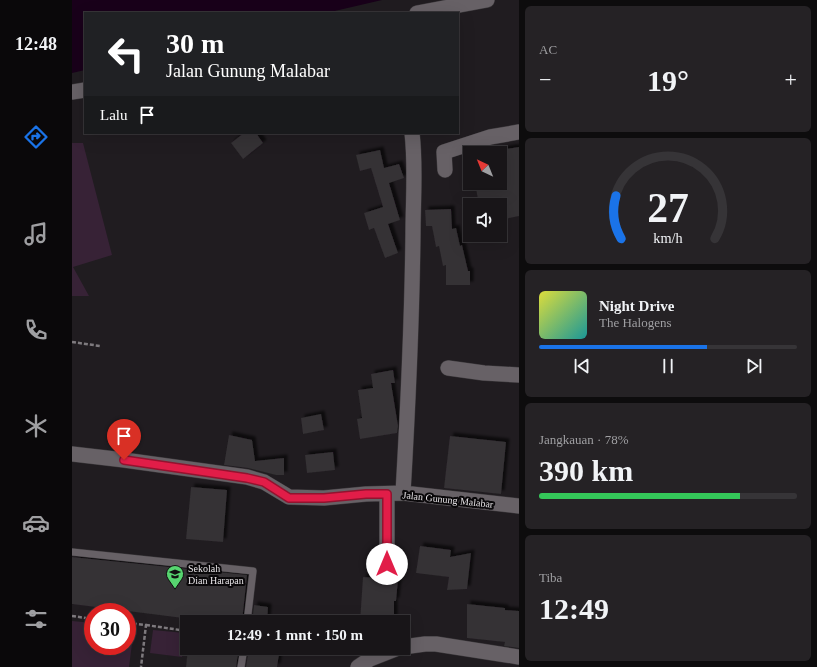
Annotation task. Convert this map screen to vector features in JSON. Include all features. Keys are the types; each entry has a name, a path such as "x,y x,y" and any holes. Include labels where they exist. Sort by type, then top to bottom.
{"street":[{"path":"422,12 487,0"},
{"path":"72,92 84,90"},
{"path":"445,170 444,152 490,137 519,132"},
{"path":"403,493 412,286 414,162 412,134"},
{"path":"448,368 484,373 519,375"},
{"name":"Jalan Gunung Malabar","path":"72,454 247,478 264,482 289,498 324,498 366,494 403,493 519,506"},
{"path":"387,494 387,564"},
{"path":"410,646 436,644 519,657"},
{"path":"358,667 370,659 380,655"}],"lane":[{"path":"72,552 253,571 248,615"},
{"path":"241,667 243,655"}],"path":[{"path":"72,342 100,346"},
{"path":"72,616 84,618"},
{"path":"136,624 180,630"},
{"path":"141,667 146,625"}],"shaded area":[{"path":"72,0 382,0 330,12 84,12 84,70 72,73"},
{"path":"72,143 83,143 112,255 73,267 89,296 72,296"},
{"path":"72,621 84,622 84,655 131,655 129,667 72,667"},
{"path":"153,630 180,633 180,655 182,655 182,657 150,653"}],"building":[{"path":"243,134 257,134 263,143 243,159 231,143"},
{"path":"519,147 519,216 507,219 507,198 478,198 476,190 507,190 507,149"},
{"path":"380,150 384,168 399,164 404,178 389,183 400,220 388,224 398,253 385,258 374,228 369,230 364,213 383,207 371,168 360,171 356,155"},
{"path":"451,209 452,229 456,228 460,246 462,245 468,271 470,271 470,285 446,285 446,265 443,266 439,246 436,247 432,226 426,226 425,210"},
{"path":"393,370 395,383 391,383 398,426 397,433 360,439 357,419 362,418 358,390 373,388 371,374"},
{"path":"321,414 324,430 303,434 301,418"},
{"path":"229,435 252,440 255,461 284,458 284,475 276,475 248,468 224,465"},
{"path":"450,436 506,442 501,494 444,488"},
{"path":"333,452 335,470 307,473 305,455"},
{"path":"191,487 227,490 223,542 186,539"},
{"path":"420,546 451,550 450,557 471,553 467,589 447,590 449,577 416,573"},
{"path":"72,557 247,575 243,615 180,615 180,618 136,612 136,603 84,603 84,606 72,604"},
{"path":"363,577 398,579 396,601 394,601 394,615 360,615"},
{"path":"467,604 519,611 519,648 504,646 505,642 467,638"},
{"path":"254,605 268,607 267,615 253,615"},
{"path":"187,655 238,655 236,667 186,667"},
{"path":"248,655 279,655 277,667 246,667"}],"place":[{"name":"Sekolah Dian Harapan","path":"175,589"}],"route":[{"path":"124,460 217,472 257,480 264,482 289,498 304,499 366,494 387,494 387,564"}]}
